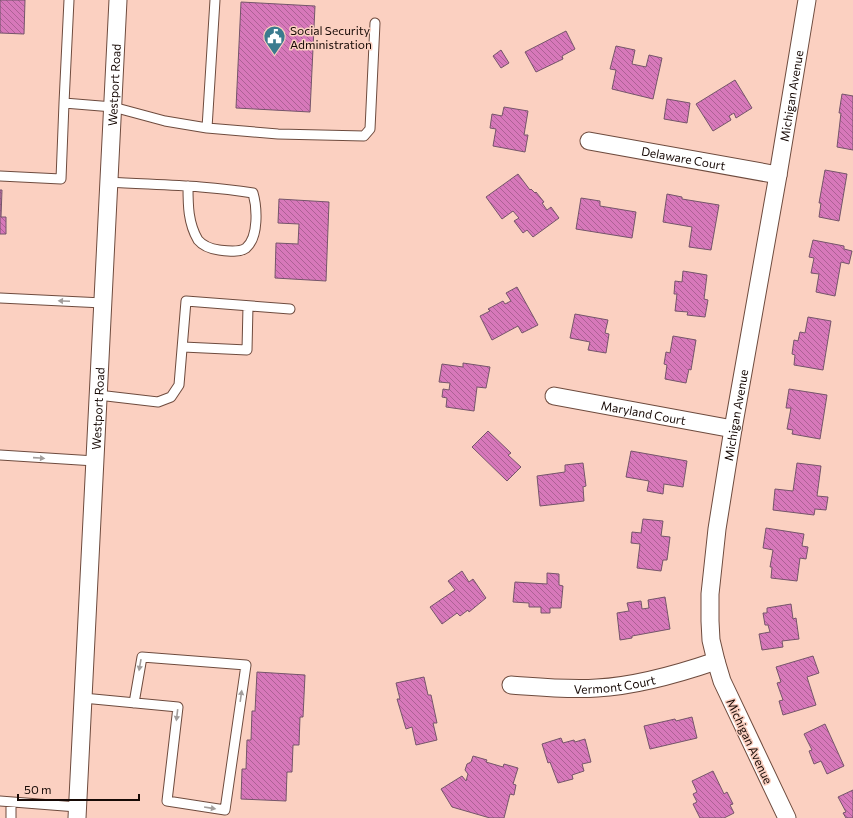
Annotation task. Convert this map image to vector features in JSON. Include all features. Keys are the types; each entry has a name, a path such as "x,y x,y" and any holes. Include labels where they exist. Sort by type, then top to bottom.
{"street":[{"name":"Westport Road","path":"77,812 118,0"},
{"name":"Michigan Avenue","path":"787,818 722,681 711,640 710,594 717,529 733,429 807,0"},
{"name":"Delaware Court","path":"589,141 778,175"},
{"name":"Maryland Court","path":"554,396 733,429"},
{"name":"Vermont Court","path":"511,685 555,688 597,688 640,682 716,661"}],"lane":[{"path":"0,176 61,179 69,0"},
{"path":"207,128 215,0"},
{"path":"64,103 113,107 165,121 207,128 278,134 364,136 370,129 375,23"},
{"path":"109,182 188,186 253,193 256,203 255,225 253,238 245,248 232,252 210,249 199,241 190,221 188,186"},
{"path":"0,298 103,303"},
{"path":"98,396 158,402 171,397 179,385 186,301 290,309"},
{"path":"182,347 247,350 248,306"},
{"path":"0,454 95,461"},
{"path":"83,698 134,703 178,707 167,801 225,810 246,665 142,657 134,703"},
{"path":"0,801 77,812"},
{"path":"11,802 11,818"}],"building":[{"path":"0,0 25,0 24,34 0,33"},
{"name":"Social Security Administration","path":"241,2 315,6 310,112 236,108"},
{"path":"566,31 575,49 562,56 563,59 536,72 525,52"},
{"path":"616,46 635,50 632,64 646,67 649,55 662,58 653,99 612,89 616,70 610,69"},
{"path":"501,50 509,63 501,68 493,56"},
{"path":"735,80 752,108 736,118 734,113 729,116 731,120 713,131 696,104"},
{"path":"842,94 853,96 853,150 837,147 841,113 839,113"},
{"path":"667,99 690,103 687,123 664,119"},
{"path":"504,107 528,111 524,135 528,135 525,152 493,146 496,129 490,128 492,114 502,116"},
{"path":"825,170 847,174 839,221 819,217 821,203 819,203"},
{"path":"518,174 530,190 531,189 535,193 536,192 544,202 542,203 547,210 551,207 559,218 533,237 527,230 523,233 514,221 519,218 513,211 502,219 486,197"},
{"path":"0,190 2,190 1,217 6,217 6,234 0,234"},
{"path":"667,194 682,197 682,199 719,205 711,250 689,247 692,227 663,222"},
{"path":"581,198 600,201 600,206 636,212 632,238 576,229"},
{"path":"279,199 329,202 326,281 275,278 276,243 298,244 299,224 278,223"},
{"path":"813,240 844,246 844,249 852,251 849,264 841,262 835,296 816,292 819,274 811,273 814,258 809,257"},
{"path":"683,271 707,275 704,299 708,300 705,317 687,315 688,312 675,311 677,294 674,294 675,281 682,282"},
{"path":"517,287 538,325 522,333 518,326 492,340 480,316 490,311 488,309 503,301 505,304 511,301 506,293"},
{"path":"575,314 608,320 605,333 609,334 606,353 588,350 590,342 570,338"},
{"path":"808,317 831,321 823,370 794,365 795,355 792,354 794,340 798,341 800,332 805,333"},
{"path":"673,336 696,340 691,370 689,369 686,383 665,379 667,365 664,364 666,352 670,353"},
{"path":"463,363 490,367 486,388 477,387 474,411 446,407 447,398 442,397 443,389 449,390 450,383 439,382 442,364 463,367"},
{"path":"789,389 827,395 820,439 792,434 793,430 787,429 791,408 786,408"},
{"path":"488,431 511,453 508,455 521,467 507,481 472,447"},
{"path":"631,451 687,461 683,487 664,484 663,494 647,491 649,481 626,477"},
{"path":"583,463 586,486 583,487 584,501 540,506 537,476 565,472 565,465"},
{"path":"797,463 821,466 817,496 828,497 826,510 815,509 814,515 773,510 775,489 793,491"},
{"path":"643,519 663,521 661,536 670,537 667,560 663,560 661,571 637,568 640,544 631,543 632,532 641,533"},
{"path":"766,528 804,534 802,546 808,547 806,559 800,558 797,581 771,578 772,567 770,567 773,550 763,548"},
{"path":"462,571 469,582 473,579 486,598 469,612 468,610 460,616 457,613 442,624 430,607 455,590 448,581"},
{"path":"547,573 559,574 559,585 563,586 561,608 550,608 550,613 541,613 541,607 529,607 529,603 513,602 515,582 547,584"},
{"path":"665,597 670,629 632,636 632,638 620,640 617,613 629,611 627,603 641,601 642,609 649,608 648,600"},
{"path":"791,604 793,619 796,618 799,639 782,641 783,647 762,650 759,634 770,632 768,625 765,625 763,613 767,613 767,608"},
{"path":"813,656 819,673 807,677 816,705 783,715 779,701 783,700 777,683 781,682 776,667"},
{"path":"257,672 305,675 303,717 300,717 299,745 293,745 292,772 287,772 286,801 241,799 242,769 246,769 247,740 251,740 252,711 255,711"},
{"path":"424,677 428,695 431,695 437,723 433,723 437,740 416,745 412,727 406,729 397,699 400,699 396,683"},
{"path":"692,717 697,738 650,749 644,726"},
{"path":"825,724 844,766 827,774 821,761 814,764 809,751 812,750 804,734"},
{"path":"561,738 563,743 585,739 591,762 582,764 584,771 572,775 573,779 558,783 550,762 548,763 542,744"},
{"path":"473,756 503,767 504,764 518,768 513,784 516,785 514,795 510,794 504,818 490,818 452,807 441,789 462,776 466,781 468,774 465,770 467,764 471,762"},
{"path":"713,771 724,794 727,792 733,804 730,805 734,813 724,818 700,818 693,804 697,802 693,794 697,792 692,781"},
{"path":"853,790 853,818 846,818 843,813 846,812 838,797"}],"place":[{"name":"Social Security Administration","path":"275,56"}]}
